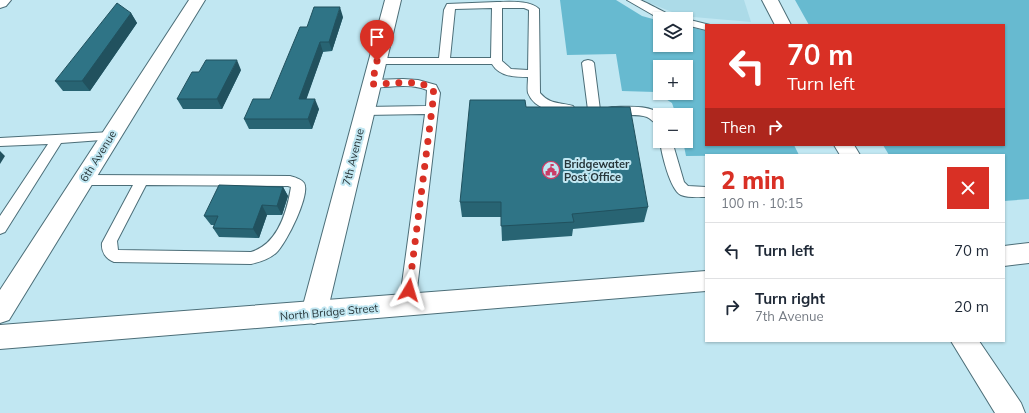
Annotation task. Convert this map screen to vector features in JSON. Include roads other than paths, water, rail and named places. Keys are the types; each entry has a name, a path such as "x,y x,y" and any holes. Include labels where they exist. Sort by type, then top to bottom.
{"street":[{"path":"0,3 3,0"},
{"name":"6th Avenue","path":"0,312 197,0"},
{"name":"7th Avenue","path":"314,313 393,0"},
{"path":"770,0 782,24"},
{"path":"1005,256 1029,253"},
{"name":"North Bridge Street","path":"0,337 407,306 705,281"},
{"path":"965,342 1011,413"}],"lane":[{"path":"632,0 655,12"},
{"path":"497,5 496,61 499,67 503,71 512,73 534,74"},
{"path":"444,61 449,10 451,6 526,5 534,9 534,93 539,100 556,109 650,113 653,114"},
{"path":"693,24 705,27"},
{"path":"377,61 496,61"},
{"path":"588,63 594,110"},
{"path":"372,84 426,85 432,88 434,93 407,306"},
{"path":"364,111 432,110"},
{"path":"0,142 111,136"},
{"path":"0,228 58,138"},
{"path":"668,148 678,184 684,191 705,192"},
{"path":"83,180 290,181 298,185 297,201 284,232 274,246 260,257 228,258 114,256 108,248 110,242 142,181"}],"place":[{"name":"Bridgewater Post Office","path":"551,170"}]}
